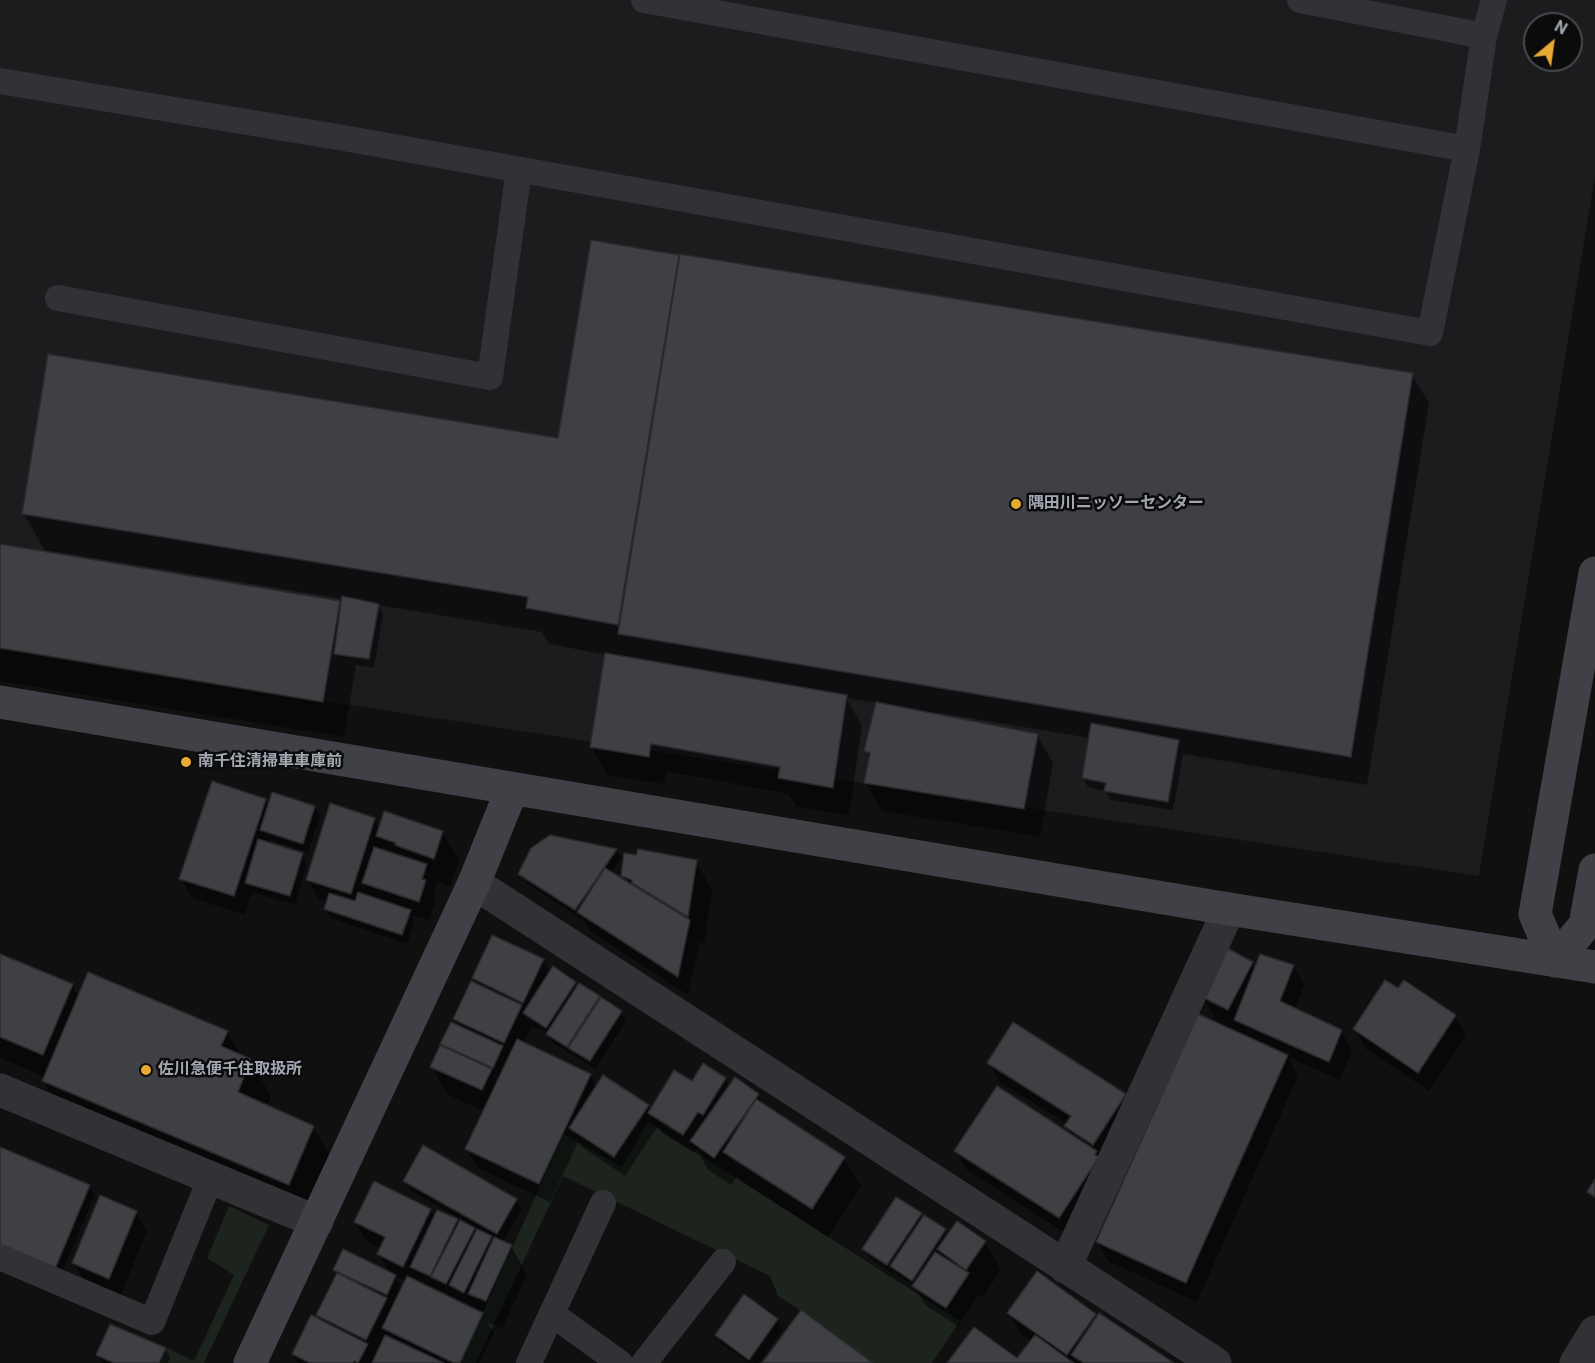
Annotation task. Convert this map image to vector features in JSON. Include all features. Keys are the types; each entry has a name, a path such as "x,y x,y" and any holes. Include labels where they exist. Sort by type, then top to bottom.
{"street":[{"path":"1555,961 1535,914 1595,573"},
{"path":"0,702 1229,909 1595,967"},
{"path":"250,1363 474,883 512,789"},
{"path":"1555,961 1585,925 1595,870"},
{"path":"474,883 1215,1363"},
{"path":"1065,1267 1229,909"},
{"path":"0,1090 317,1222"},
{"path":"1576,1363 1595,1332"}],"lane":[{"path":"644,0 1467,149"},
{"path":"1300,0 1484,36"},
{"path":"0,81 338,137 1430,333 1467,149 1484,36 1494,0"},
{"path":"58,298 490,377 519,170"},
{"path":"0,1257 152,1322 211,1178"},
{"path":"530,1363 603,1203"},
{"path":"644,1363 723,1262"},
{"path":"552,1314 620,1363"}],"shaded area":[{"path":"0,0 1595,0 1595,176 1479,876 138,673 0,649"},
{"path":"648,1122 960,1321 932,1363 762,1363 801,1311 778,1296 770,1276 563,1176 476,1363 460,1363 564,1134 621,1167"},
{"path":"229,1206 269,1225 204,1363 160,1363 167,1348 194,1361 234,1275 207,1258"}],"building":[{"path":"591,240 679,255 618,625 526,608 528,597 22,514 48,354 558,438"},
{"name":"隅田川ニッソーセンター","path":"680,254 1413,373 1351,757 618,634"},
{"path":"0,544 340,601 323,702 0,648"},
{"path":"342,596 379,604 369,659 334,654"},
{"path":"605,653 847,695 833,788 778,778 780,767 651,744 649,757 590,747"},
{"path":"876,702 1038,734 1024,809 864,783 870,753 864,751"},
{"path":"1091,723 1179,740 1168,802 1104,791 1106,783 1082,778"},
{"path":"212,781 266,799 234,896 179,879"},
{"path":"272,792 315,806 303,844 260,830"},
{"path":"330,803 375,818 351,894 306,880"},
{"path":"384,811 443,831 434,859 376,836"},
{"path":"550,835 617,849 575,910 518,874 531,848"},
{"path":"258,839 303,853 290,896 245,883"},
{"path":"374,847 427,864 422,879 426,880 419,902 362,883"},
{"path":"638,849 697,860 688,917 632,883 632,880 621,876 624,853 636,855"},
{"path":"605,868 690,920 678,977 577,912"},
{"path":"358,892 411,910 402,935 324,909 329,893 355,901"},
{"path":"492,935 544,959 523,1003 472,978"},
{"path":"1227,948 1253,962 1228,1010 1202,997"},
{"path":"0,954 73,984 43,1055 0,1037"},
{"path":"1260,954 1294,965 1280,1001 1342,1030 1329,1062 1234,1020"},
{"path":"553,966 576,982 546,1028 523,1013"},
{"name":"佐川急便千住取扱所","path":"88,972 228,1031 221,1046 251,1059 238,1092 314,1126 289,1185 42,1081"},
{"path":"1385,980 1398,988 1404,980 1456,1015 1418,1073 1353,1029"},
{"path":"471,981 522,1005 504,1043 453,1019"},
{"path":"579,983 600,996 567,1047 546,1034"},
{"path":"601,997 622,1011 590,1061 568,1048"},
{"path":"1198,1014 1288,1055 1186,1283 1096,1242"},
{"path":"451,1022 503,1046 493,1068 440,1044"},
{"path":"1013,1022 1126,1094 1093,1145 1064,1126 1071,1116 987,1063"},
{"path":"517,1039 591,1074 539,1184 465,1149"},
{"path":"440,1045 492,1069 482,1090 430,1067"},
{"path":"703,1063 726,1078 703,1115 698,1112 683,1135 648,1113 674,1070 692,1081"},
{"path":"603,1075 649,1105 614,1157 569,1128"},
{"path":"735,1077 759,1094 714,1158 690,1141"},
{"path":"997,1086 1097,1151 1095,1155 1099,1157 1059,1218 954,1151"},
{"path":"756,1099 845,1157 812,1209 723,1152"},
{"path":"423,1145 517,1199 497,1234 403,1181"},
{"path":"0,1147 90,1185 55,1269 0,1246"},
{"path":"1595,1179 1595,1197 1587,1192"},
{"path":"374,1181 431,1209 403,1267 377,1254 385,1237 354,1222"},
{"path":"100,1195 137,1211 109,1279 72,1263"},
{"path":"896,1197 922,1213 887,1265 862,1249"},
{"path":"437,1210 458,1219 430,1276 410,1267"},
{"path":"924,1215 946,1229 912,1281 890,1266"},
{"path":"460,1220 475,1228 446,1284 431,1277"},
{"path":"957,1221 986,1241 966,1270 937,1249"},
{"path":"477,1229 492,1236 464,1293 449,1285"},
{"path":"494,1237 512,1245 486,1301 468,1294"},
{"path":"343,1249 396,1275 387,1295 333,1270"},
{"path":"935,1252 969,1273 946,1308 912,1286"},
{"path":"1037,1271 1096,1314 1067,1355 1007,1313"},
{"path":"337,1273 387,1298 366,1340 316,1315"},
{"path":"407,1276 483,1313 460,1363 454,1363 382,1328"},
{"path":"744,1294 778,1319 749,1360 715,1335"},
{"path":"801,1310 873,1363 762,1363"},
{"path":"1099,1313 1174,1363 1084,1363 1071,1355"},
{"path":"311,1315 368,1344 358,1363 354,1361 353,1363 310,1363 292,1354"},
{"path":"110,1324 166,1348 159,1363 114,1363 96,1355"},
{"path":"974,1327 1017,1358 1035,1335 1074,1363 947,1363"},
{"path":"385,1335 444,1363 372,1363"}],"place":[{"name":"隅田川ニッソーセンター","path":"1016,504"},
{"name":"南千住清掃車車庫前","path":"186,762"},
{"name":"佐川急便千住取扱所","path":"146,1070"}]}
